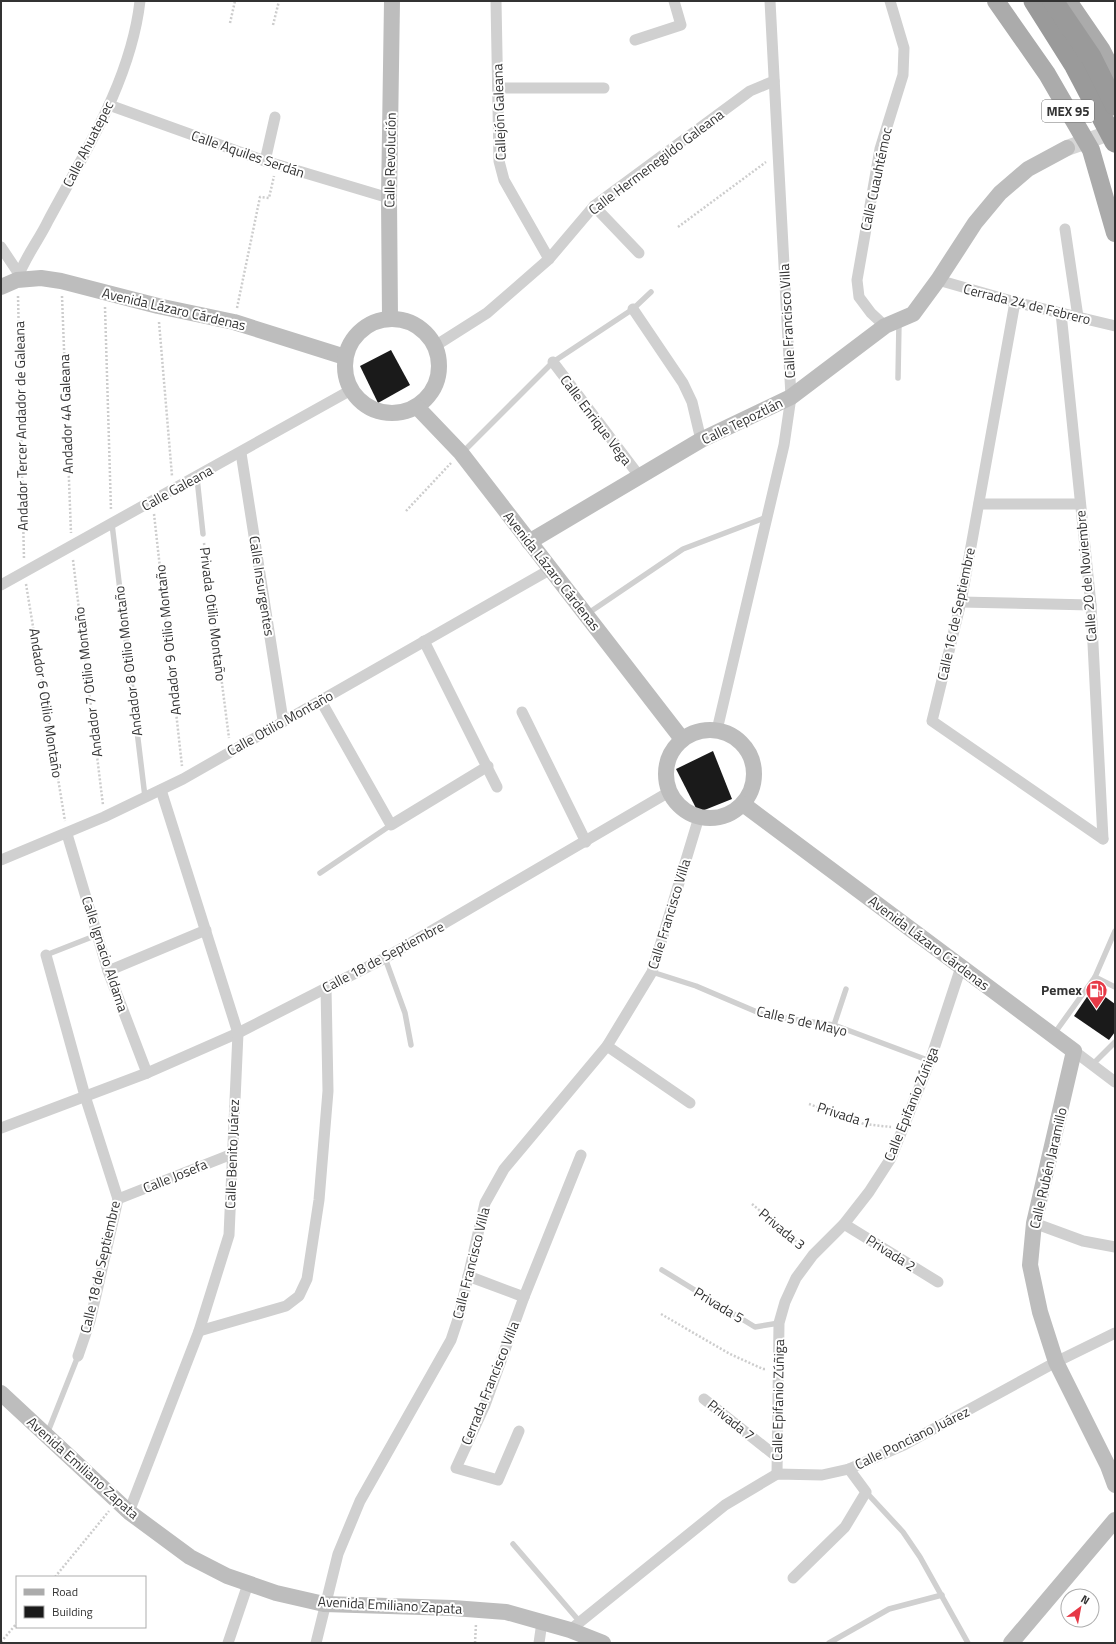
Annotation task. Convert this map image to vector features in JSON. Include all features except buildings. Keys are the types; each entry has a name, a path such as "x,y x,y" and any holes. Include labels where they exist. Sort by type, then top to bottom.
{"highway":[{"name":"MEX 95","path":"1034,1 1075,66 1115,142"},
{"name":"MEX 95","path":"1053,1 1091,57 1115,105"}],"main road":[{"name":"MEX 95","path":"996,1 1047,74 1090,150 1115,232"},
{"path":"1068,1 1101,49 1115,76"}],"street":[{"name":"Calle Ahuatepec","path":"18,277 109,106 129,54 138,19 140,1"},
{"name":"Calle Revolución","path":"390,318 388,198 392,1"},
{"name":"Callejón Galeana","path":"496,1 499,161 504,180 548,259"},
{"path":"635,40 681,25 674,1"},
{"name":"Calle Francisco Villa","path":"717,730 784,445 791,397 770,1"},
{"name":"Calle Cuauhtémoc","path":"890,1 904,48 903,75 880,149 857,280 859,297 871,312 892,323"},
{"name":"Calle Hermenegildo Galeana","path":"435,346 486,313 548,259 594,206 750,91 774,81"},
{"path":"498,88 604,88"},
{"name":"Calle Aquiles Serdán","path":"109,106 271,162 388,198"},
{"path":"271,162 275,117"},
{"name":"Calle Tepoztlán","path":"529,542 701,440 791,397 892,323 913,314 938,280 975,223 1000,193 1028,169 1067,148"},
{"path":"594,206 639,253"},
{"path":"1065,230 1078,317"},
{"path":"1,247 18,277"},
{"name":"Avenida Lázaro Cárdenas","path":"1,287 18,277 61,281 158,306 234,322 345,357"},
{"name":"Cerrada 24 de Febrero","path":"938,280 1015,302 1115,326"},
{"name":"Calle 16 de Septiembre","path":"1015,302 961,602 932,721 1104,839"},
{"path":"634,309 683,383 692,402 701,440"},
{"name":"Calle 20 de Noviembre","path":"1061,313 1091,605 1104,839"},
{"path":"390,318 401,319 422,329 435,346 439,359 439,373 435,386 428,398 417,407 396,413 373,410 361,402 351,390 346,380 344,368 345,357 350,342 361,330 374,321 390,318"},
{"name":"Calle Enrique Vega","path":"553,362 640,477"},
{"name":"Calle Galeana","path":"1,585 197,478 351,390"},
{"name":"Avenida Lázaro Cárdenas","path":"417,407 462,453 682,739"},
{"name":"Calle Insurgentes","path":"241,453 283,720"},
{"path":"979,504 1080,504"},
{"name":"Calle Otilio Montaño","path":"1,860 67,834 183,779 283,720 321,701 551,569"},
{"path":"961,602 1091,605"},
{"path":"424,641 488,766 497,787"},
{"path":"321,701 391,825 488,766"},
{"path":"522,712 586,842"},
{"path":"705,730 717,730 729,734 739,740 747,749 752,760 754,783 750,795 734,812 723,817 711,819 699,817 682,808 669,792 665,778 666,763 672,750 682,739 693,733 705,730"},
{"name":"Calle Benito Juárez","path":"123,1507 199,1331 229,1235 238,1033 160,790"},
{"name":"Calle 18 de Septiembre","path":"1,1128 148,1073 238,1033 385,958 586,842 669,792"},
{"name":"Avenida Lázaro Cárdenas","path":"743,804 1093,1064 1115,1082"},
{"name":"Calle Francisco Villa","path":"316,1643 324,1604 338,1554 360,1501 451,1340 459,1316 485,1203 504,1169 607,1046 652,972 699,817"},
{"name":"Calle Ignacio Aldama","path":"67,834 108,971 148,1073"},
{"path":"108,971 206,930"},
{"path":"46,955 85,1096"},
{"name":"Calle Epifanio Zúñiga","path":"777,1474 779,1323 785,1302 796,1278 813,1255 844,1224 869,1192 891,1158 904,1129 930,1061 961,967"},
{"path":"199,1331 286,1306 299,1296 307,1278 319,1200 328,1090 326,988"},
{"path":"607,1046 690,1104"},
{"name":"Calle Rubén Jaramillo","path":"1074,1051 1034,1223 1030,1265 1040,1312 1056,1362 1108,1466 1115,1485"},
{"name":"Calle 18 de Septiembre","path":"78,1356 98,1291 118,1199 85,1096"},
{"name":"Calle Josefa","path":"118,1199 232,1154"},
{"name":"Cerrada Francisco Villa","path":"519,1432 498,1480 456,1468 485,1405 524,1297 581,1155"},
{"path":"1034,1223 1083,1241 1115,1247"},
{"name":"Privada 2","path":"844,1224 938,1282"},
{"path":"468,1276 524,1297"},
{"name":"Calle Ponciano Juárez","path":"777,1474 822,1475 849,1469 904,1445 1056,1362 1115,1333"},
{"name":"Avenida Emiliano Zapata","path":"1,1393 123,1507 190,1557 227,1576 276,1593 324,1604 506,1612 542,1622 575,1626 603,1643"},
{"name":"Privada 7","path":"704,1399 777,1457"},
{"path":"794,1578 845,1527 866,1492 849,1469"},
{"path":"575,1626 725,1506 777,1474"},
{"path":"1011,1643 1115,1520"},
{"path":"228,1643 248,1584"},
{"path":"539,1643 542,1622"}],"lane":[{"path":"462,453 553,362 634,309 651,292"},
{"path":"892,323 898,378"},
{"name":"Privada Otilio Montaño","path":"197,478 203,534"},
{"path":"586,616 683,549 768,516"},
{"name":"Andador 8 Otilio Montaño","path":"112,524 145,797"},
{"path":"320,873 391,825"},
{"path":"1054,1035 1095,977 1115,931"},
{"path":"46,955 97,935"},
{"path":"385,958 405,1013 411,1045"},
{"name":"Calle 5 de Mayo","path":"652,972 696,986 764,1015 834,1025 930,1061"},
{"path":"1095,977 1115,987"},
{"path":"834,1025 846,989"},
{"path":"1093,1064 1115,1042"},
{"name":"Privada 5","path":"662,1270 755,1327 779,1323"},
{"name":"Calle 18 de Septiembre","path":"46,1436 78,1356"},
{"path":"866,1492 903,1532 942,1595 968,1643"},
{"path":"513,1544 575,1626"},
{"path":"829,1643 889,1609 942,1595"}],"path":[{"path":"230,23 235,1"},
{"path":"273,25 279,1"},
{"path":"678,227 779,152"},
{"path":"234,322 247,267 260,197 270,198 271,162"},
{"name":"Andador Tercer Andador de Galeana","path":"18,277 25,573"},
{"name":"Andador 4A Galeana","path":"61,281 71,546"},
{"path":"104,292 112,524"},
{"path":"158,306 173,490"},
{"path":"406,511 462,453"},
{"name":"Andador 9 Otilio Montaño","path":"152,502 183,779"},
{"name":"Privada Otilio Montaño","path":"203,534 231,750"},
{"name":"Andador 7 Otilio Montaño","path":"71,546 104,817"},
{"name":"Andador 6 Otilio Montaño","path":"25,573 67,834"},
{"name":"Privada 1","path":"809,1104 864,1124 904,1129"},
{"name":"Privada 3","path":"752,1204 813,1255"},
{"path":"661,1314 730,1354 763,1369 779,1367"},
{"path":"55,1576 123,1507"},
{"path":"1,1642 16,1624"}],"tunnel":[{"path":"1067,148 1115,131"}],"place":[{"name":"Pemex","path":"1097,1010"}]}
